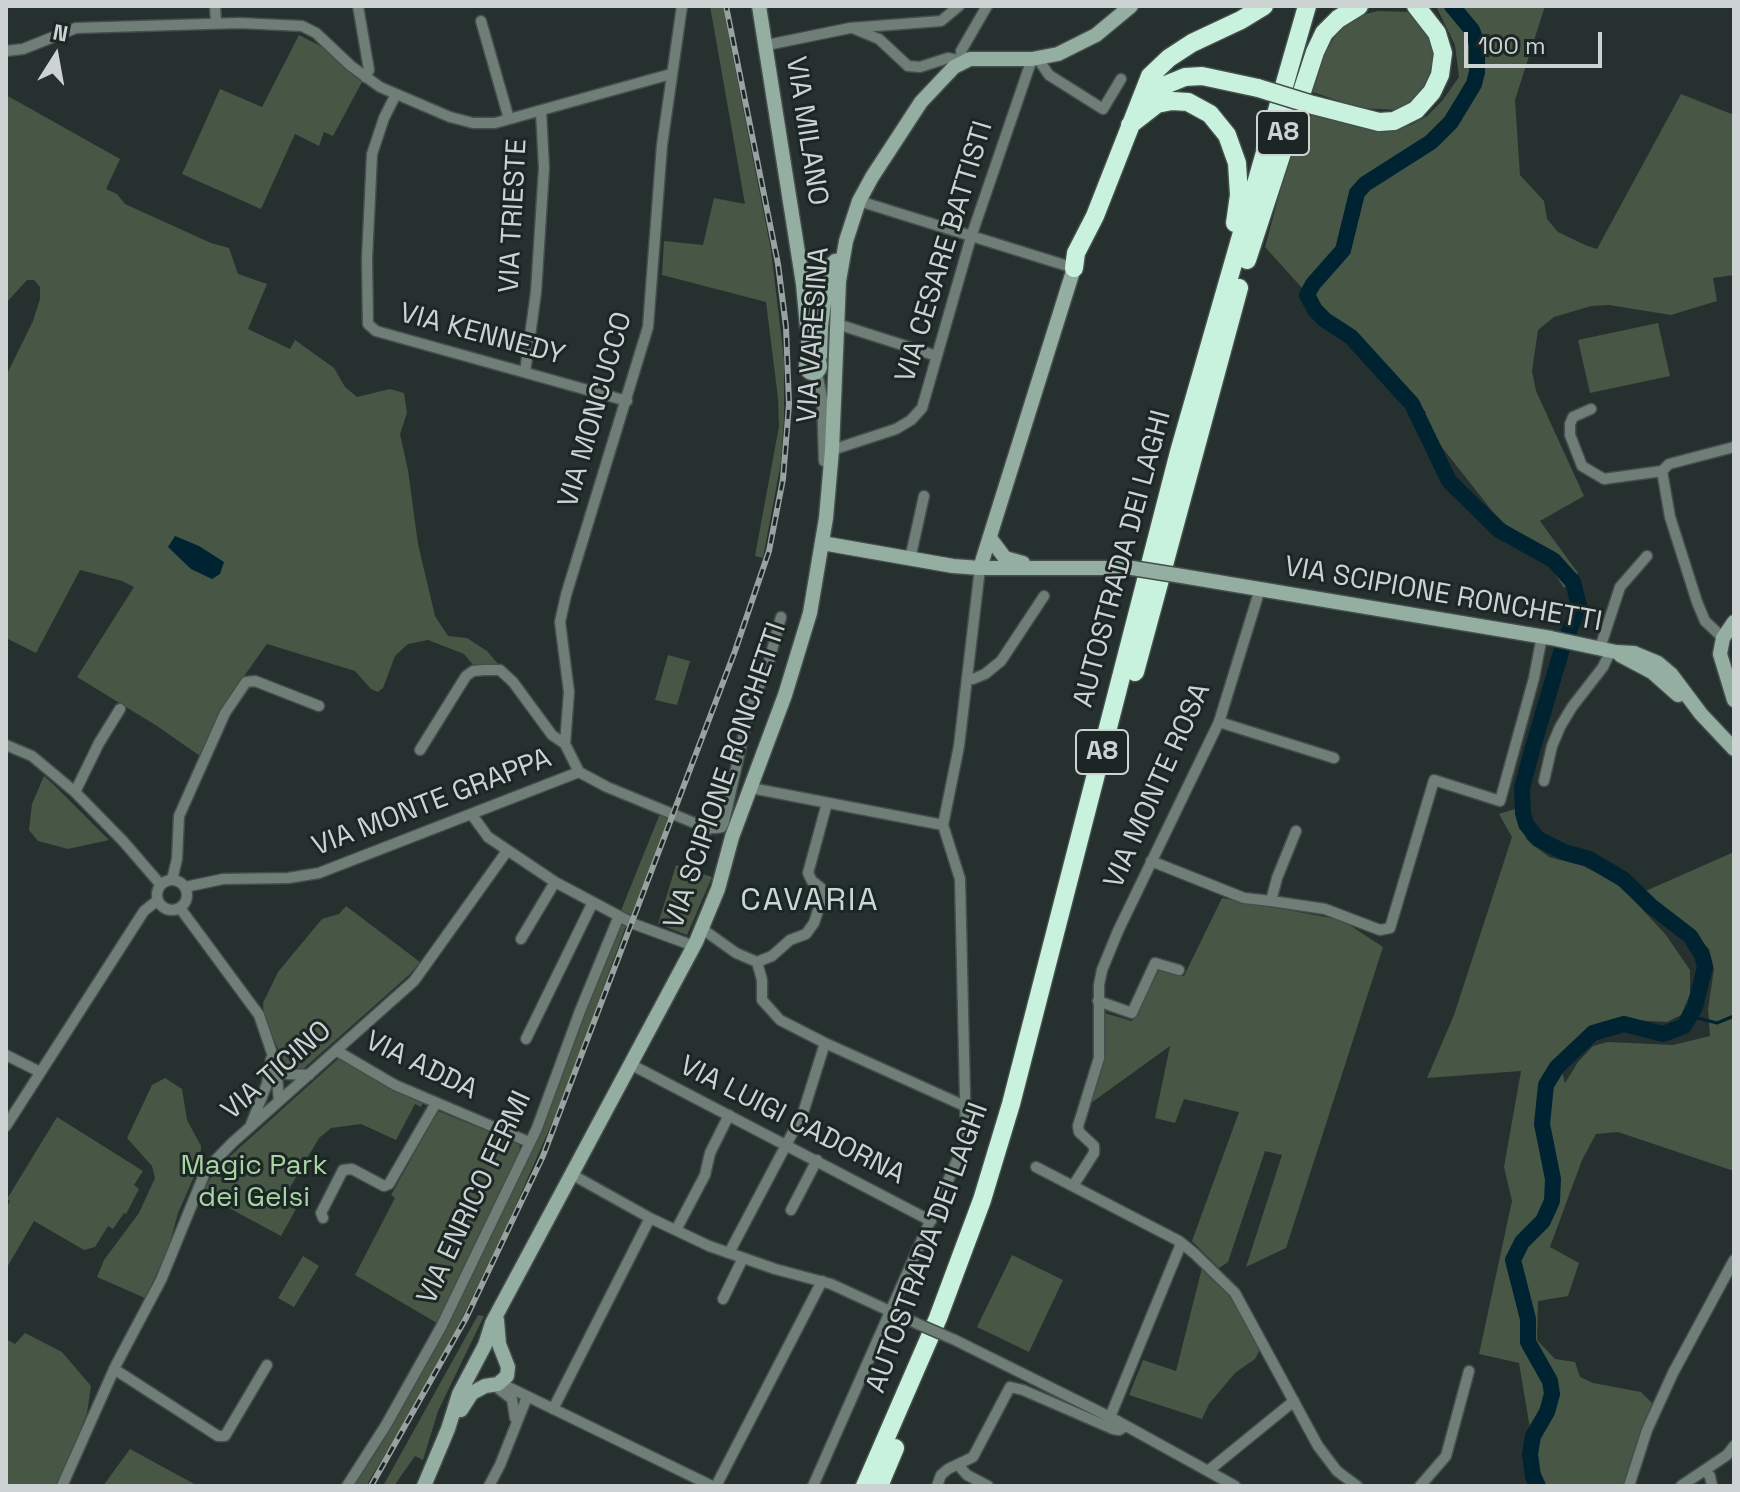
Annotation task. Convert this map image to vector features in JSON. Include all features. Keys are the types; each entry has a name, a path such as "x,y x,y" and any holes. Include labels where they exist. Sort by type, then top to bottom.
{"highway":[{"path":"1074,268 1076,253 1095,216 1150,76 1169,58 1192,43 1264,6"},
{"name":"AUTOSTRADA DEI LAGHI","path":"865,1486 938,1318 994,1159 1019,1075 1179,452 1307,6"},
{"name":"AUTOSTRADA DEI LAGHI","path":"879,1486 949,1322 993,1202 1018,1122 1178,509 1318,6"},
{"path":"1247,260 1315,52 1324,33 1338,19 1359,6"},
{"path":"1132,117 1153,90 1185,77 1202,76 1258,88 1379,122 1394,121 1416,110 1432,92 1440,75 1443,53 1437,33 1416,6"},
{"path":"1132,117 1157,104 1172,101 1200,107 1219,123 1227,135 1237,163 1237,213 1194,378 1179,452"}],"main road":[{"name":"VIA MILANO","path":"759,6 815,364"},
{"path":"963,61 977,58 1035,59 1058,54 1083,43 1131,6"},
{"name":"VIA VARESINA","path":"831,457 842,260 852,219 872,177 921,102 949,71 963,61"},
{"path":"815,364 820,356 830,266 842,260"},
{"path":"980,568 1074,268"},
{"name":"VIA SCIPIONE RONCHETTI","path":"424,1486 448,1429 454,1405 485,1345 490,1327 694,946 722,879 732,837 810,613 822,543 831,457"},
{"path":"990,538 1005,558 1051,567"},
{"path":"822,543 980,568 1051,567"},
{"name":"VIA SCIPIONE RONCHETTI","path":"1051,567 1132,568 1634,653 1658,663 1685,689 1701,714 1728,735 1734,749"},
{"path":"1734,622 1723,638 1720,654 1734,700"},
{"name":"VIA SCIPIONE RONCHETTI","path":"1609,650 1665,682 1734,760"},
{"path":"498,1376 499,1312"},
{"path":"489,1351 498,1376 475,1375 475,1361 483,1353 489,1351"},
{"name":"VIA SCIPIONE RONCHETTI","path":"448,1429 469,1395 498,1376"}],"street":[{"path":"215,6 216,23"},
{"path":"358,6 369,70 365,77"},
{"name":"VIA MONCUCCO","path":"565,744 569,708 560,637 562,608 648,327 662,145 682,6"},
{"path":"767,45 850,28 941,21 959,6"},
{"path":"850,28 879,39 908,66 920,67 948,58 963,61 961,51 987,6"},
{"path":"481,21 509,119"},
{"path":"6,51 23,49 76,28 216,23 302,26 316,33 365,77 396,94 450,117 473,123 509,119 671,74"},
{"path":"1035,59 1049,75 1103,109 1121,79"},
{"name":"VIA CESARE BATTISTI","path":"831,457 896,429 918,414 1022,82 1035,59"},
{"name":"VIA KENNEDY","path":"396,94 372,154 368,324 376,331 627,401"},
{"name":"VIA TRIESTE","path":"525,372 536,292 542,194 541,111"},
{"path":"859,201 1074,268"},
{"path":"837,324 937,356"},
{"path":"815,364 822,398 824,461 831,457"},
{"path":"1591,409 1573,417 1570,435 1582,466 1604,479 1662,471 1669,464 1734,447"},
{"path":"1662,471 1670,517 1697,602 1705,621 1723,638"},
{"path":"910,559 924,496"},
{"path":"1544,781 1560,727 1603,667 1620,587 1647,556"},
{"path":"813,1486 966,1140 960,879 943,825 959,746 980,568"},
{"name":"VIA MONTE ROSA","path":"1073,1186 1094,1153 1094,1146 1079,1132 1078,1126 1099,1058 1099,985 1107,956 1219,722 1260,589"},
{"path":"967,678 985,674 1001,661 1044,596"},
{"path":"705,828 722,827 724,822 748,715 769,661 781,617"},
{"path":"1151,861 1244,898 1325,909 1380,930 1390,928 1434,780 1500,801 1546,637"},
{"path":"420,750 466,676 473,671 500,670 513,682 552,735 565,744 579,772"},
{"path":"172,880 178,850 176,828 179,816 225,713 246,682 255,681 319,706"},
{"path":"75,792 120,709"},
{"path":"1219,722 1334,758"},
{"path":"6,745 32,756 75,792 161,885"},
{"name":"VIA MONTE GRAPPA","path":"185,887 223,879 288,878 319,873 579,772 607,787 732,837"},
{"path":"751,788 943,825"},
{"path":"701,928 736,953 757,962 772,956 790,940 806,934 811,929 820,904 821,888 808,873 827,803"},
{"path":"472,815 481,829 507,851 555,882 634,924 694,946"},
{"path":"1271,901 1296,831"},
{"name":"VIA TICINO","path":"62,1486 114,1369 161,1280 206,1170 414,981 507,851"},
{"path":"172,880 185,887 187,899 180,908 171,910 163,907 157,893 161,885 172,880"},
{"path":"521,939 555,882"},
{"path":"6,1126 144,911 158,900"},
{"path":"526,1039 593,902"},
{"path":"180,908 259,1015 276,1065 279,1101"},
{"name":"VIA ENRICO FERMI","path":"347,1486 386,1425 441,1327 537,1128 619,916"},
{"path":"757,962 762,980 761,995 765,1005 780,1020 967,1107"},
{"path":"1098,1001 1132,1013 1155,963 1179,970"},
{"path":"729,1253 803,1113 825,1043"},
{"name":"VIA ADDA","path":"337,1051 395,1085 529,1142"},
{"path":"270,1110 267,1084 271,1053"},
{"path":"6,1055 40,1072"},
{"name":"VIA LUIGI CADORNA","path":"630,1064 931,1221"},
{"path":"276,1065 287,1074 309,1075"},
{"path":"250,1127 267,1084"},
{"path":"323,1218 321,1213 343,1170 352,1169 384,1186 389,1184 436,1103"},
{"path":"676,1230 705,1175 711,1151 729,1115"},
{"path":"791,1210 817,1160"},
{"path":"1036,1167 1179,1241 1235,1293 1323,1454 1337,1471 1357,1486"},
{"path":"571,1174 650,1218 729,1253 822,1281 955,1340 1110,1417 1235,1486"},
{"path":"553,1409 650,1218"},
{"path":"1110,1417 1181,1244"},
{"path":"723,1299 743,1258"},
{"path":"1629,1486 1653,1416 1734,1260"},
{"path":"498,1376 531,1398 714,1486 822,1281"},
{"path":"114,1369 218,1436 225,1436 267,1365"},
{"path":"1420,1486 1446,1456 1469,1371"},
{"path":"489,1486 508,1447 516,1411 498,1376"},
{"path":"937,1486 941,1475 973,1457 1010,1387 1113,1429 1126,1426"},
{"path":"514,1428 531,1398"},
{"path":"1208,1471 1294,1401"},
{"path":"1681,1486 1727,1455 1734,1446"},
{"path":"958,1465 967,1475 988,1486"},
{"path":"1705,1471 1710,1476 1712,1486"}],"green space":[{"path":"710,6 723,6 771,250 784,359 781,462 763,558 755,556 779,426 766,302 662,275 664,241 703,245 714,198 745,204"},
{"path":"1436,6 1545,6 1515,100 1520,175 1544,201 1547,219 1558,232 1585,245 1597,249 1681,94 1734,115 1734,275 1713,278 1717,301 1671,315 1609,305 1591,306 1554,317 1538,330 1532,371 1536,391 1584,496 1540,521 1578,573 1564,588 1553,571 1493,512 1422,422 1426,412 1321,309 1265,247 1299,122 1318,112 1385,131 1411,125 1427,116 1442,101 1459,77 1455,45"},
{"path":"1378,11 1407,12 1426,26 1434,53 1428,78 1414,101 1398,110 1359,108 1310,91 1319,63 1337,33 1357,16"},
{"path":"299,35 328,50 362,82 333,136 324,132 319,146 295,134 261,209 182,174 220,89 262,107"},
{"path":"6,95 120,159 106,189 117,194 125,204 211,243 229,248 238,274 267,284 248,329 290,349 295,340 334,368 345,387 357,397 390,389 404,393 407,413 400,434 418,544 435,616 448,636 467,638 487,651 504,671 485,665 474,666 464,654 428,640 408,644 395,656 383,688 378,692 371,689 355,671 267,644 219,711 200,756 77,677 134,587 80,570 36,653 6,638 6,376 33,321 40,299 40,287 34,280 27,280 6,303"},
{"path":"1658,323 1670,376 1590,393 1578,340"},
{"path":"668,655 690,661 677,705 655,700"},
{"path":"44,776 109,840 68,849 38,841 29,830 32,804"},
{"path":"1515,809 1527,840 1549,857 1583,866 1619,884 1666,935 1690,970 1690,994 1681,1015 1667,1022 1612,1019 1586,1032 1558,1057 1565,1083 1593,1046 1608,1042 1673,1045 1710,1036 1708,1009 1714,969 1709,949 1674,914 1641,893 1734,852 1734,1171 1618,1132 1596,1134 1582,1160 1550,1247 1579,1263 1568,1296 1538,1301 1537,1340 1555,1359 1575,1362 1580,1377 1593,1383 1641,1392 1652,1403 1623,1486 1546,1486 1535,1458 1519,1363 1479,1354 1512,1201 1504,1167 1521,1071 1427,1078 1454,1015 1512,837 1499,814"},
{"path":"659,816 669,816 630,919 620,913"},
{"path":"676,865 712,877 687,935 658,924"},
{"path":"1222,898 1342,920 1383,947 1286,1248 1246,1267 1282,1155 1265,1151 1228,1262 1219,1268 1192,1241 1239,1112 1184,1099 1175,1123 1155,1118 1170,1046 1091,1103 1105,1058 1104,1013 1132,1021 1159,970 1184,976"},
{"path":"346,906 420,962 302,1070 285,1064 264,1017 263,1003 278,972 322,919 339,914"},
{"path":"620,923 626,926 578,1057 508,1223 461,1320 411,1412 366,1486 354,1486 413,1386 491,1238 552,1101"},
{"name":"Magic Park dei Gelsi","path":"338,1059 424,1101 421,1107 415,1104 396,1140 361,1124 331,1128 319,1138 282,1201 296,1209 281,1236 201,1193 218,1167"},
{"path":"165,1078 182,1089 187,1120 201,1146 200,1163 178,1213 168,1250 145,1298 97,1277 104,1260 139,1213 155,1178 152,1166 127,1138 152,1085"},
{"path":"438,1111 519,1144 520,1149 437,1323 355,1275 395,1198 391,1195"},
{"path":"57,1117 143,1171 134,1185 139,1189 126,1214 113,1229 108,1226 95,1247 84,1250 34,1221 6,1269 6,1208 10,1201 7,1199"},
{"path":"1012,1255 1063,1280 1029,1352 977,1327"},
{"path":"303,1256 319,1266 294,1307 278,1298"},
{"path":"1202,1268 1233,1296 1261,1348 1255,1359 1235,1373 1209,1404 1202,1419 1129,1395 1143,1360 1176,1371"},
{"path":"478,1315 484,1316 438,1411 423,1460 415,1456 394,1486 383,1486"},
{"path":"25,1333 62,1352 91,1386 87,1413 57,1486 6,1486 6,1339 15,1344"},
{"path":"130,1449 198,1486 103,1486"}],"water":[{"path":"175,536 199,546 224,562 220,574 212,579 191,569 168,547"}],"waterway":[{"path":"1452,6 1472,30 1477,44 1474,84 1451,122 1431,142 1365,184 1357,193 1343,250 1307,295 1315,310 1351,337 1412,404 1449,481 1499,530 1553,560 1573,582 1579,606 1562,649 1522,788 1526,824 1538,839 1564,852 1589,859 1623,879 1651,906 1690,936 1702,955 1705,967 1695,1007 1684,1026 1663,1034 1624,1024 1593,1033 1557,1067 1546,1085 1542,1124 1553,1179 1552,1201 1543,1221 1522,1242 1513,1260 1528,1319 1528,1342 1550,1381 1552,1394 1547,1412 1533,1436 1530,1454 1533,1477 1538,1486"},
{"path":"1690,1016 1717,1023 1734,1016"}],"railway":[{"path":"371,1486 466,1318 543,1156 735,651 769,551 783,479 789,404 786,327 778,264 726,6"}],"district":[{"name":"CAVARIA","path":"810,901"}]}
